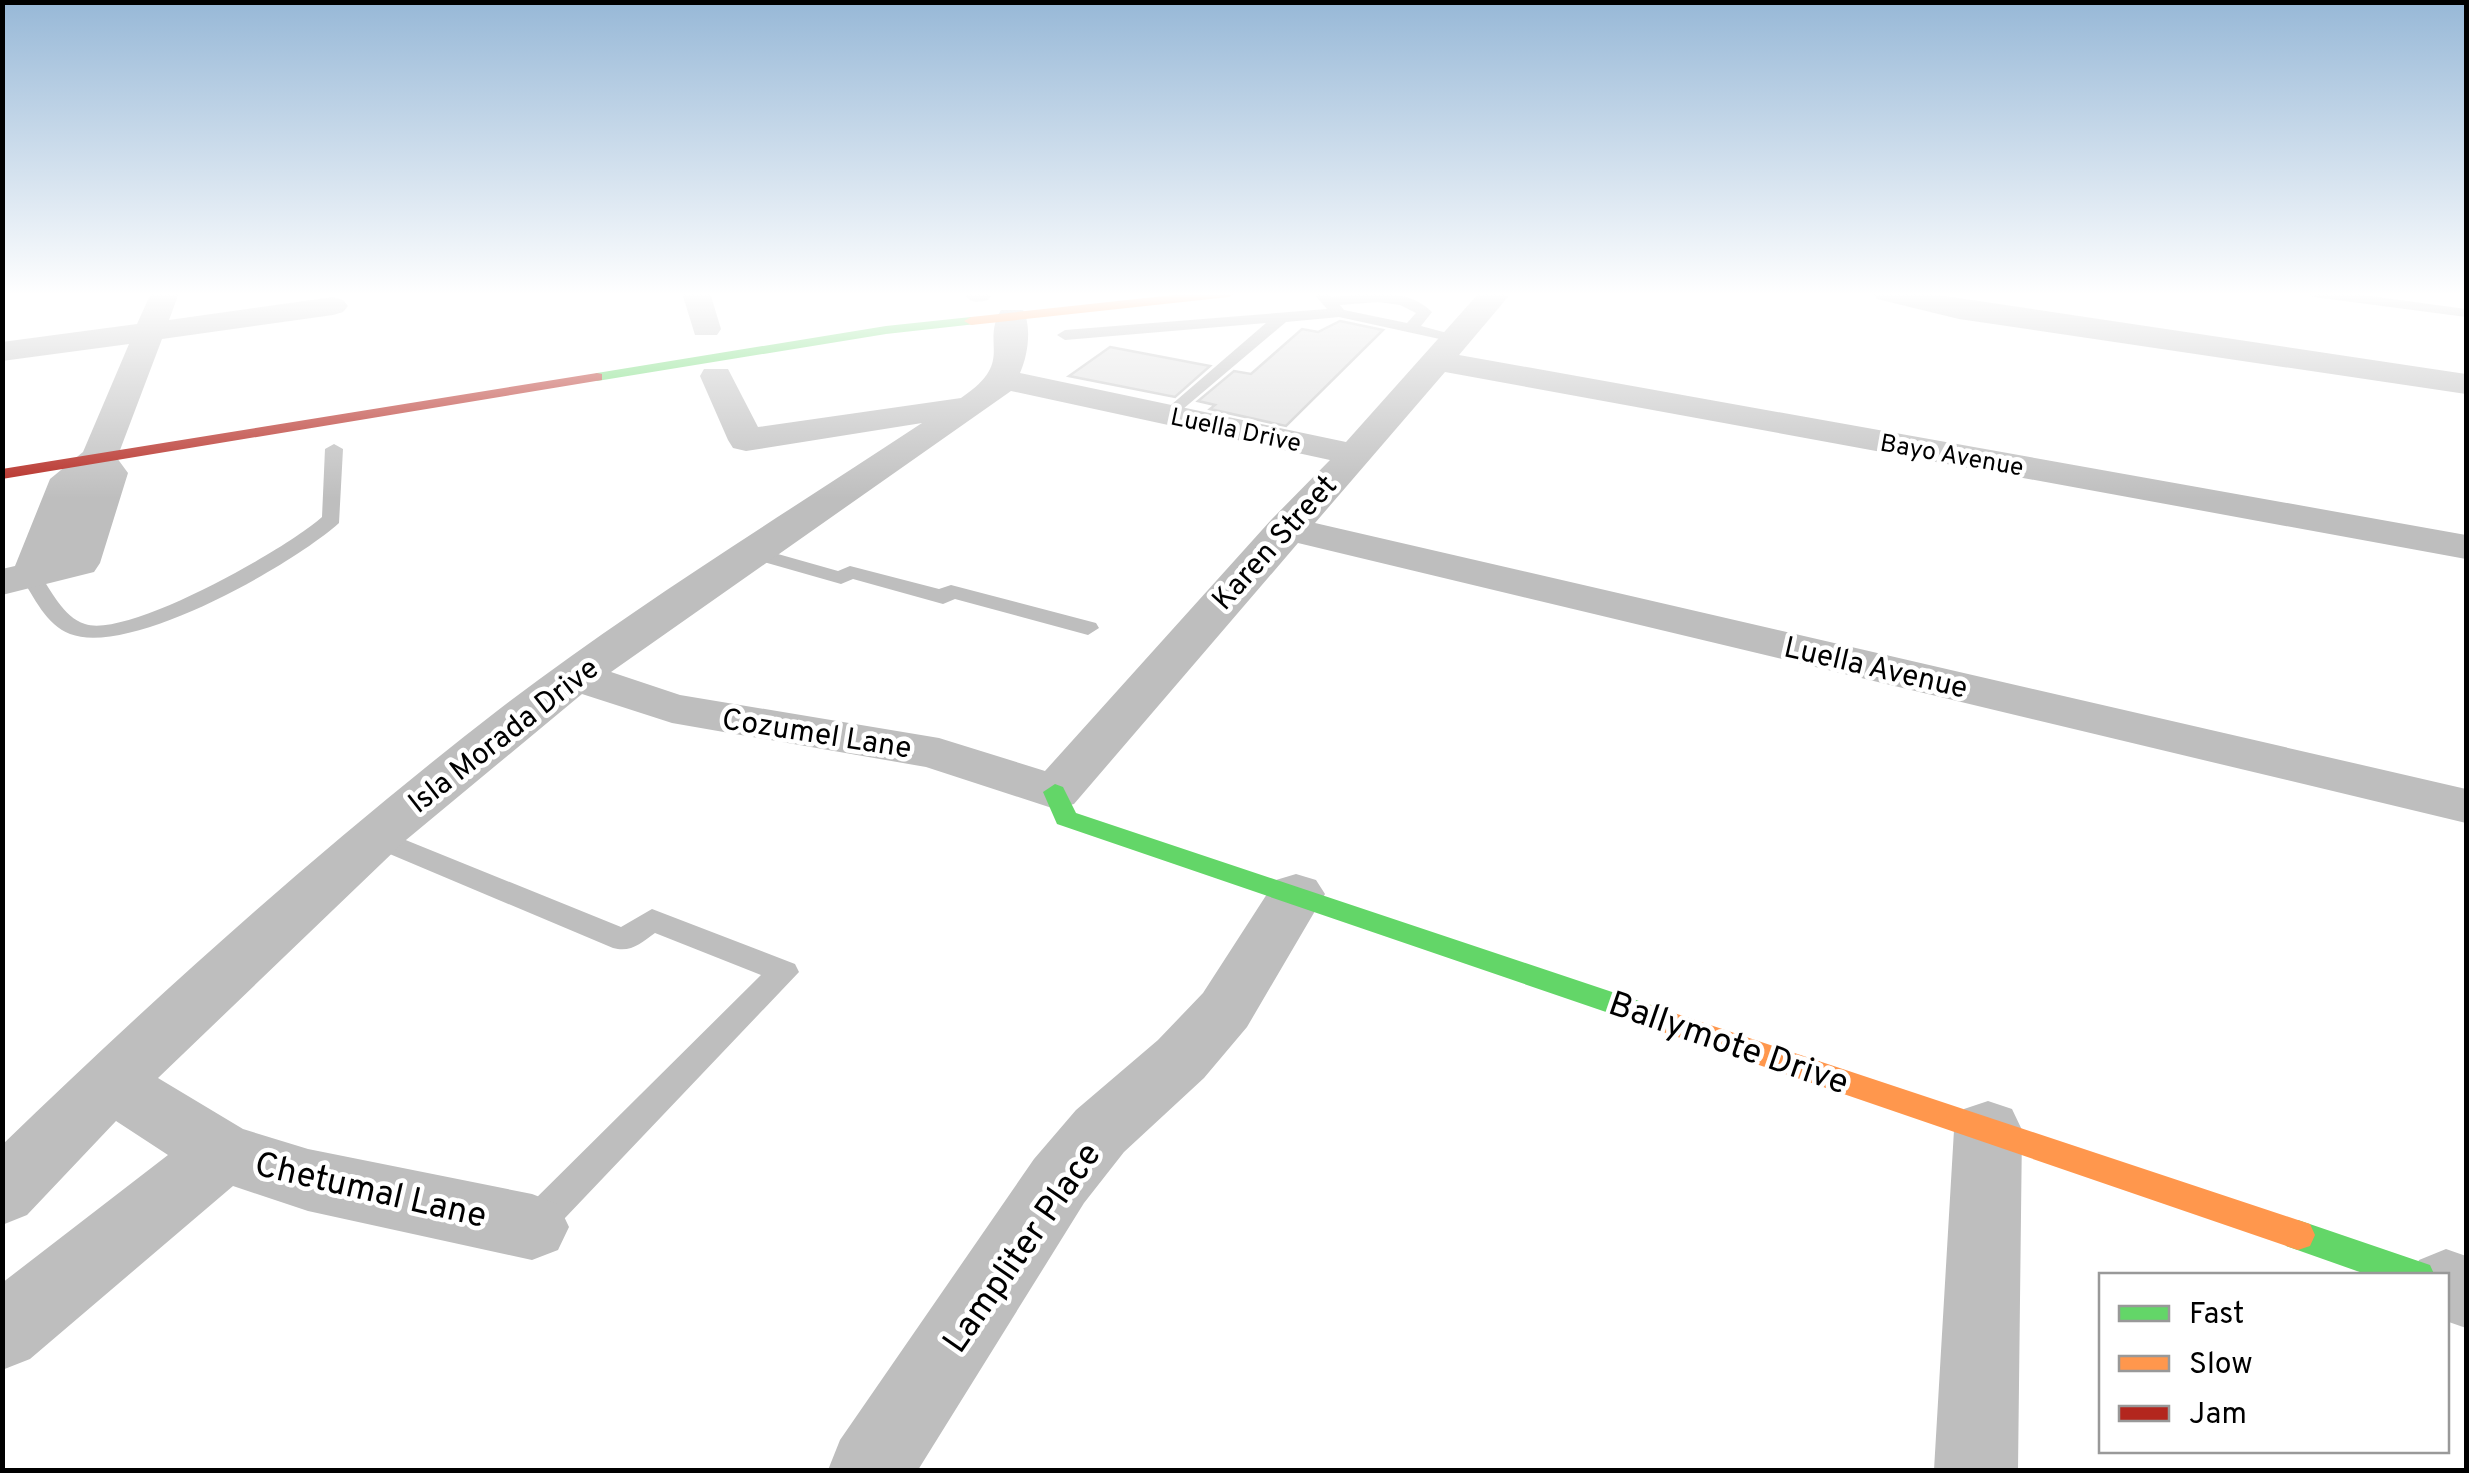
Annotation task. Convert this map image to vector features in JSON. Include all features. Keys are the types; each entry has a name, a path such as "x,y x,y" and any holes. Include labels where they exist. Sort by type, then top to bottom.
{"main road":[{"path":"2,474 109,433 660,362"},
{"name":"Ballymote Drive","path":"1055,792 1066,818 2409,1273"}],"street":[{"path":"17,580 78,563 109,474 109,433 138,362"},
{"path":"716,376 746,440 805,469 987,392 1008,362"},
{"name":"Karen Street","path":"1055,792 1437,362"},
{"name":"Bayo Avenue","path":"1508,362 2466,548"},
{"path":"2313,362 2466,384"},
{"name":"Luella Drive","path":"987,392 1170,415 1353,454"},
{"name":"Isla Morada Drive","path":"2,1193 110,1084 376,837 516,720 753,553 805,469 987,392"},
{"name":"Luella Avenue","path":"1286,528 2466,806"},
{"name":"Cozumel Lane","path":"578,676 672,708 940,754 1055,792"},
{"name":"Lampliter Place","path":"870,1470 1060,1181 1100,1131 1181,1059 1225,1010 1296,894"},
{"name":"Chetumal Lane","path":"110,1084 224,1153 308,1180 532,1227"},
{"path":"1976,1470 1988,1130"},
{"path":"2,1332 224,1153"}],"lane":[{"path":"1170,415 1231,362"},
{"path":"17,580 62,621 78,630 110,633 144,622 300,547 325,528 332,519 334,449"},
{"path":"753,553 841,578 850,572 943,597 951,590 1088,628"},
{"path":"376,837 624,940 652,920 784,972 532,1227"}],"building":[{"path":"1089,362 1188,362 1210,366 1175,397 1069,376"},
{"path":"1265,362 1351,362 1286,426 1210,409 1215,405 1198,401 1234,371 1251,374"}],"traffic: fast":[{"path":"597,377 691,362"},
{"path":"1055,792 1066,818 1644,1014"},
{"path":"2298,1235 2409,1273"}],"traffic: slow":[{"path":"1644,1014 2298,1235"}],"traffic: jam":[{"path":"2,474 597,377"}]}
